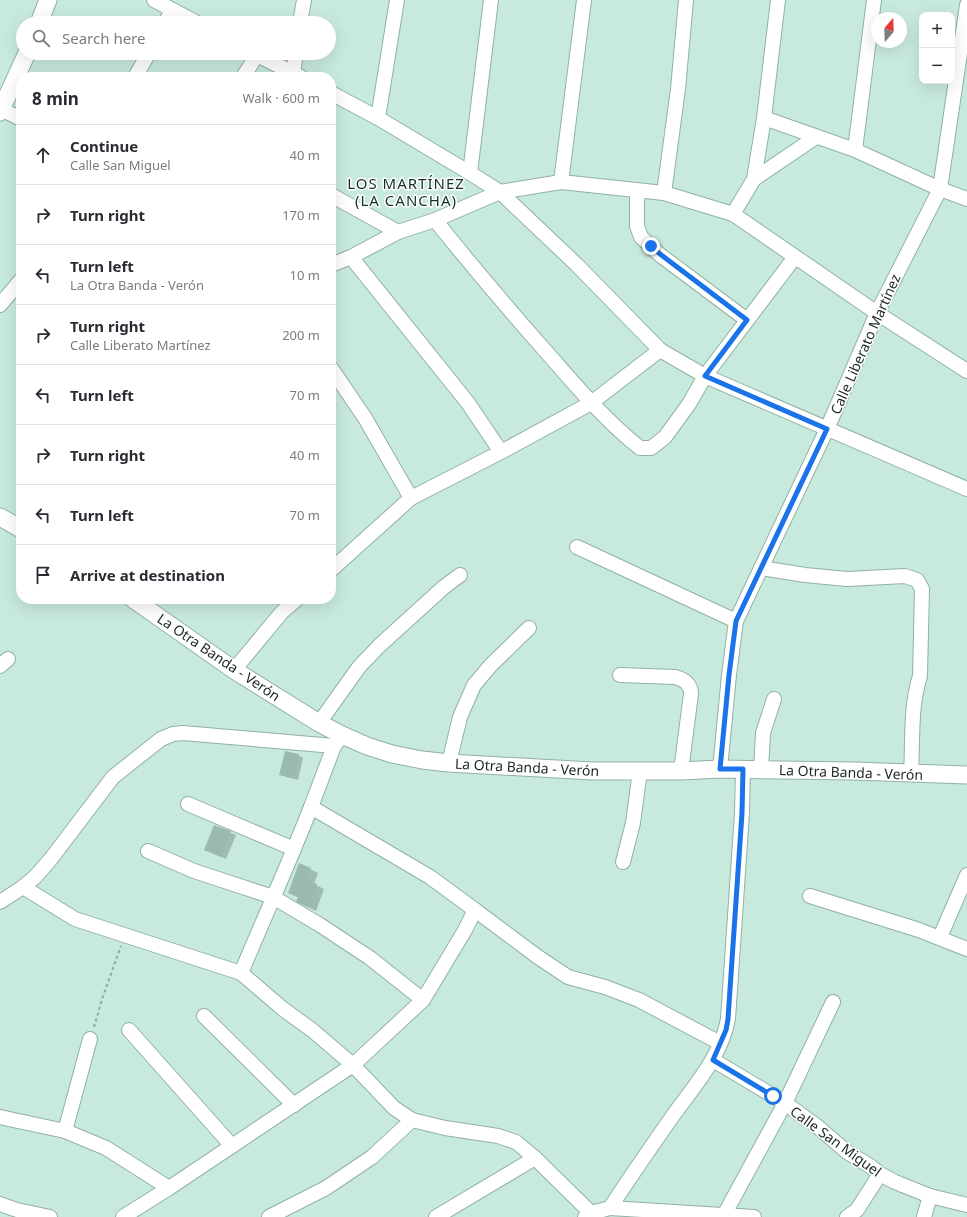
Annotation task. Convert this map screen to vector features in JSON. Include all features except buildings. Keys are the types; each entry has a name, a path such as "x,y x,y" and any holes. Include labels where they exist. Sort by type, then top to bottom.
{"main road":[{"path":"41,16 45,1"},
{"path":"18,72 24,60"},
{"path":"1,110 16,77"},
{"path":"0,517 16,526"},
{"name":"La Otra Banda - Verón","path":"140,604 234,670 319,723 338,741 367,746 392,754 422,760 449,763 592,771 743,769 967,775"}],"street":[{"path":"154,0 184,16"},
{"path":"301,16 304,0"},
{"path":"378,118 397,0"},
{"path":"470,173 491,0"},
{"path":"561,182 584,0"},
{"path":"664,194 678,89 686,0"},
{"path":"733,214 754,179 764,118 778,0"},
{"path":"855,150 874,0"},
{"path":"961,0 967,1"},
{"name":"Calle Liberato Martínez","path":"720,769 736,621 827,429 877,313 940,189 967,5"},
{"path":"169,16 172,10"},
{"path":"138,72 145,60"},
{"path":"246,72 252,60"},
{"path":"267,60 291,72"},
{"path":"296,60 297,72"},
{"path":"336,96 378,118 500,192 577,265 660,350 705,376 967,489"},
{"path":"1,110 16,117"},
{"path":"764,118 855,150 940,189 967,199"},
{"path":"754,179 816,137"},
{"path":"336,263 351,257 398,232 435,220 500,192 561,182 664,194 733,214 877,313 967,371"},
{"path":"639,191 637,200 637,226 641,237 660,254 747,320"},
{"path":"336,198 398,232"},
{"path":"435,220 484,280 591,403 640,448 651,448 665,437 690,404 705,376 796,257"},
{"path":"351,257 468,403 501,452"},
{"path":"0,305 16,286"},
{"path":"336,566 411,498 501,452 591,403 660,350"},
{"path":"336,375 365,418 411,498"},
{"path":"577,547 736,621"},
{"path":"761,568 805,575 847,579 905,576 917,580 922,589 920,676 914,701 912,774"},
{"path":"319,723 359,667 380,645 444,587 460,575"},
{"path":"234,670 282,612 291,604"},
{"path":"449,763 460,717 474,685 491,665 529,628"},
{"path":"620,675 675,677 682,679 689,684 691,694 681,771"},
{"path":"762,770 763,733 774,699"},
{"path":"0,902 35,877 50,860 113,777 161,739 173,734 183,733 338,741 241,973"},
{"path":"610,1208 637,1167 713,1060 726,1030 742,813 743,769"},
{"path":"623,862 633,823 640,771"},
{"path":"188,804 294,849"},
{"path":"311,807 430,877 538,957 568,977 604,987 639,1000 720,1043"},
{"path":"148,851 194,871 273,898 320,925 370,958 423,1000"},
{"path":"940,937 967,874"},
{"path":"23,887 75,919 241,973 353,1065 394,1108 412,1120 445,1128 498,1136 516,1142 535,1158 588,1215 610,1208 754,1217"},
{"path":"810,896 940,937 967,949"},
{"path":"123,1217 353,1065 423,1000 465,930 475,910"},
{"path":"724,1216 784,1103 833,1002"},
{"path":"204,1016 294,1105"},
{"path":"129,1030 232,1146"},
{"path":"66,1131 90,1039"},
{"name":"Calle San Miguel","path":"713,1060 784,1103 818,1127 847,1152 880,1174 895,1182 930,1196 967,1205"},
{"path":"0,1117 66,1131 106,1148 169,1188"},
{"path":"269,1217 326,1188 372,1157 412,1120"},
{"path":"436,1217 535,1158"},
{"path":"847,1217 857,1210 880,1174"},
{"path":"924,1217 930,1196"},
{"path":"0,1204 15,1214 50,1217"}],"path":[{"path":"90,1039 124,936"}],"district":[{"name":"LOS MARTÍNEZ (LA CANCHA)","path":"406,192"}],"route":[{"path":"651,246 747,320 705,376 827,429 736,621 720,769 743,769 742,813 728,1019 726,1030 713,1060 773,1096"}]}
